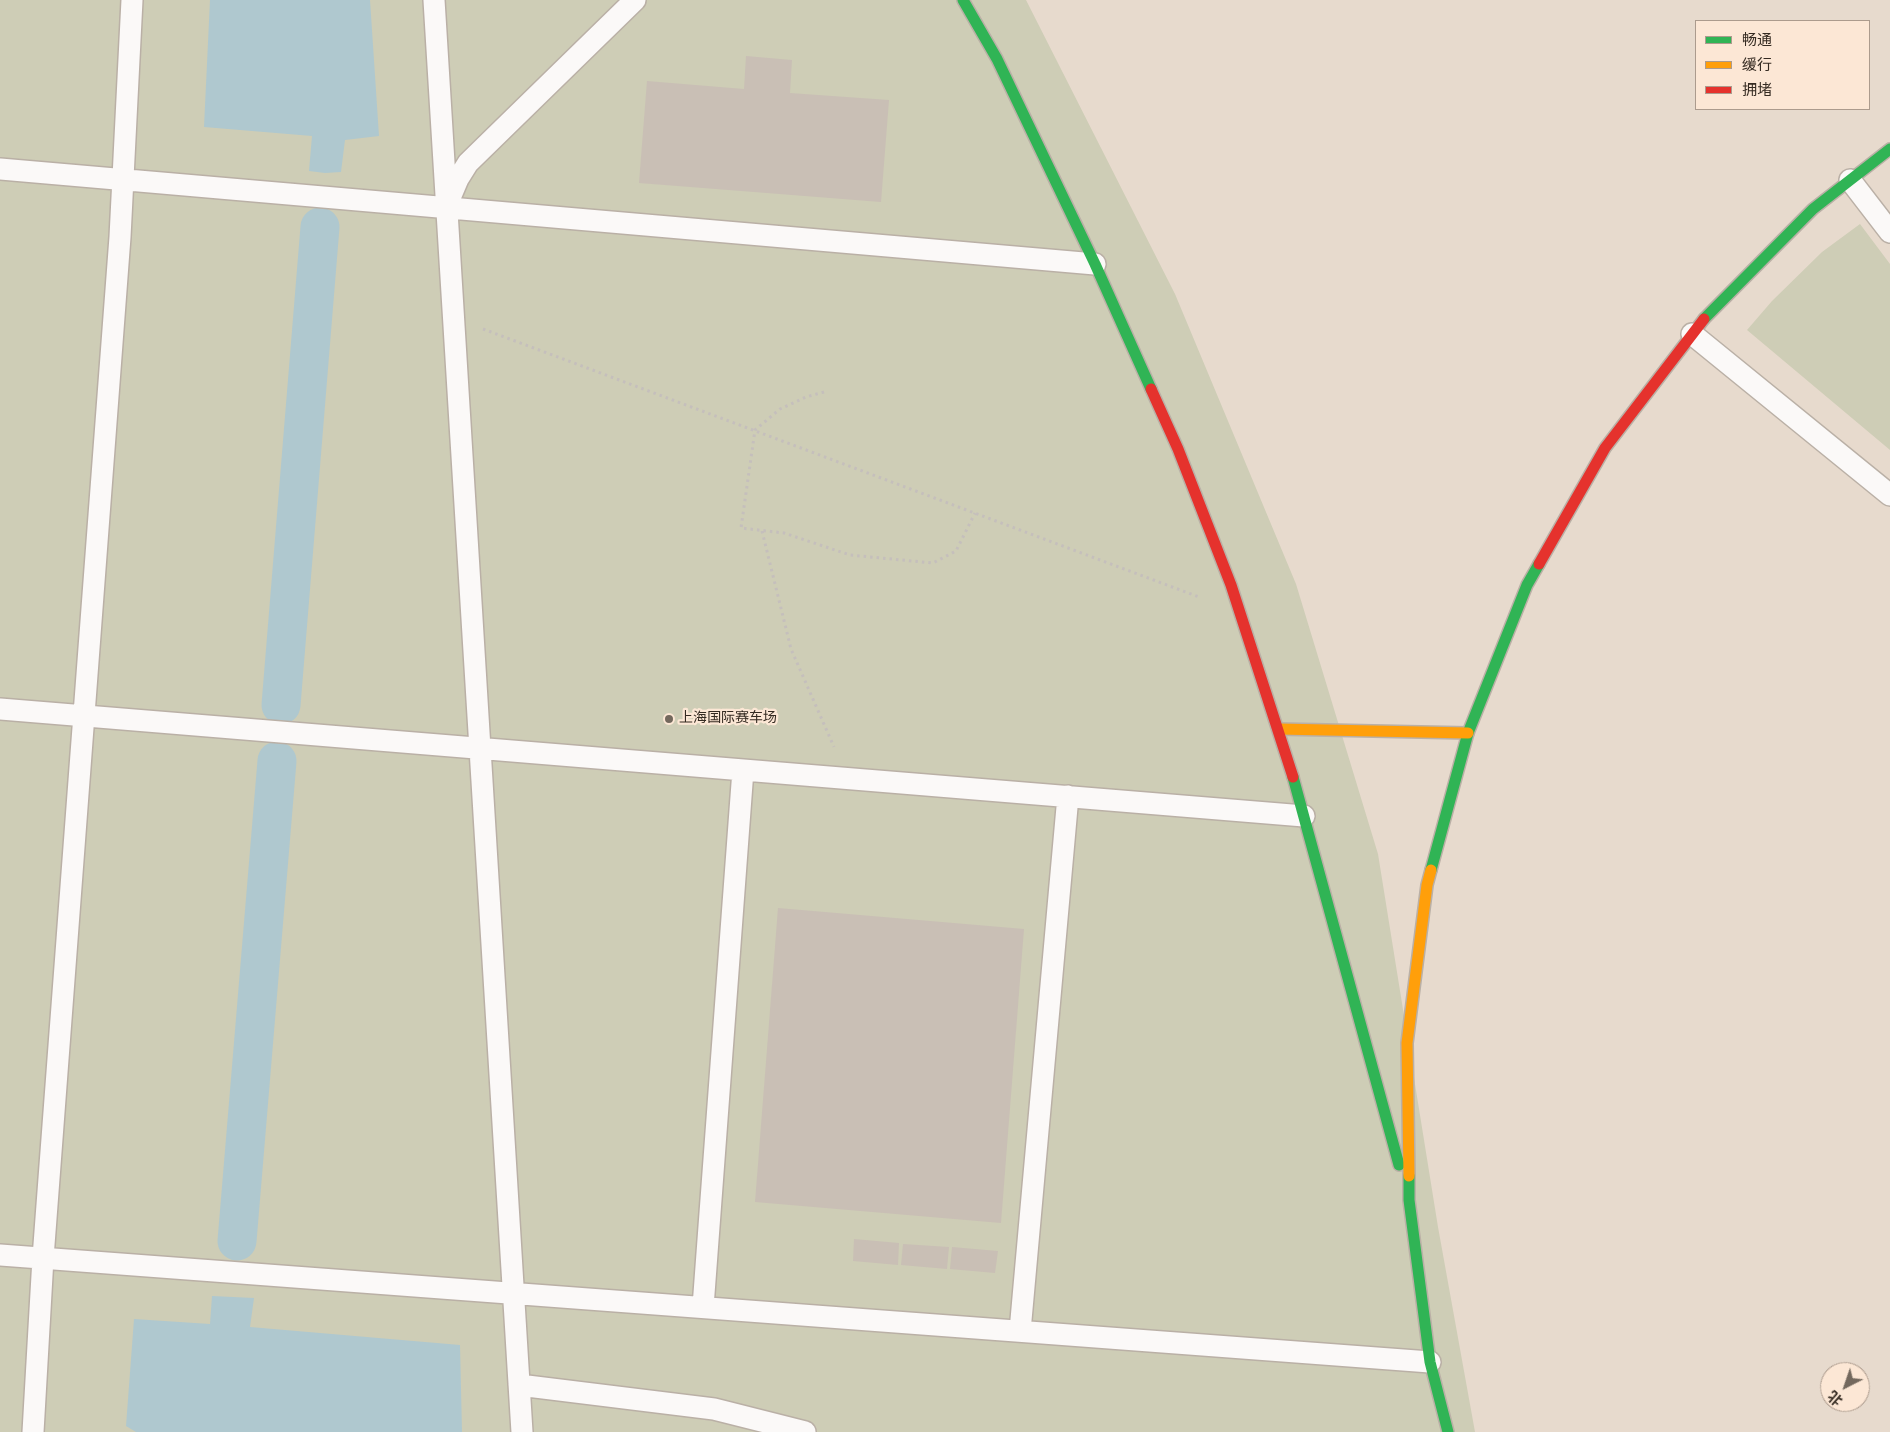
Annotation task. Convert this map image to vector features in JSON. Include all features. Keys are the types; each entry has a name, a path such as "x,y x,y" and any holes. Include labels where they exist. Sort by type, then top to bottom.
{"street":[{"path":"963,0 997,59 1096,264 1178,449 1241,613 1279,729 1304,816 1340,955 1409,1200"},
{"path":"1448,1432 1430,1362 1409,1200 1407,1043 1427,885 1468,733 1527,585 1605,448 1701,322 1813,210 1890,149"},
{"path":"1279,729 1468,733"}],"lane":[{"path":"33,1432 43,1258 123,181 132,0"},
{"path":"434,0 452,318 522,1432"},
{"path":"446,209 458,179 478,153 635,0"},
{"path":"441,117 454,146 469,153 478,153"},
{"path":"0,169 1096,264"},
{"path":"1850,180 1890,232"},
{"path":"1692,334 1890,495"},
{"path":"0,709 1304,816"},
{"path":"703,1307 743,770"},
{"path":"1020,1331 1068,796"},
{"path":"0,1255 1430,1362"},
{"path":"519,1385 714,1408 805,1432"}],"path":[{"path":"452,318 1241,613"},
{"path":"824,392 806,397 780,409 754,430 741,528 784,533 850,555 933,563 956,551 975,513"},
{"path":"762,530 791,650 848,778"}],"green space":[{"name":"上海国际赛车场","path":"0,0 1026,0 1175,294 1296,584 1378,854 1438,1227 1475,1432 0,1432"},
{"path":"1860,224 1890,264 1890,450 1747,330 1772,301 1822,252"}],"water":[{"path":"210,0 370,0 379,136 345,140 341,172 325,173 309,171 312,136 204,127"},
{"path":"212,1296 254,1298 250,1327 460,1345 462,1432 136,1432 126,1426 134,1319 210,1324"}],"building":[{"path":"746,56 792,60 790,93 889,100 881,202 639,183 647,81 744,89"},
{"path":"778,908 1024,929 1001,1223 755,1202"},
{"path":"854,1239 899,1243 898,1265 853,1261"},
{"path":"903,1244 949,1247 947,1269 901,1265"},
{"path":"952,1247 998,1251 995,1273 950,1269"}],"waterway":[{"path":"281,705 320,227"},
{"path":"237,1241 277,761"}],"traffic: fast":[{"path":"963,0 997,59 1095,264 1151,389"},
{"path":"1704,319 1813,209 1890,149"},
{"path":"1431,870 1468,733 1527,585 1539,564"},
{"path":"1293,777 1399,1165"},
{"path":"1409,1176 1409,1200 1430,1362 1448,1432"}],"traffic: slow":[{"path":"1279,729 1468,733"},
{"path":"1409,1176 1407,1043 1427,885 1431,870"}],"traffic: jam":[{"path":"1539,564 1605,448 1704,319"},
{"path":"1151,389 1178,449 1231,585 1293,777"}],"place":[{"name":"上海国际赛车场","path":"669,719"}]}
